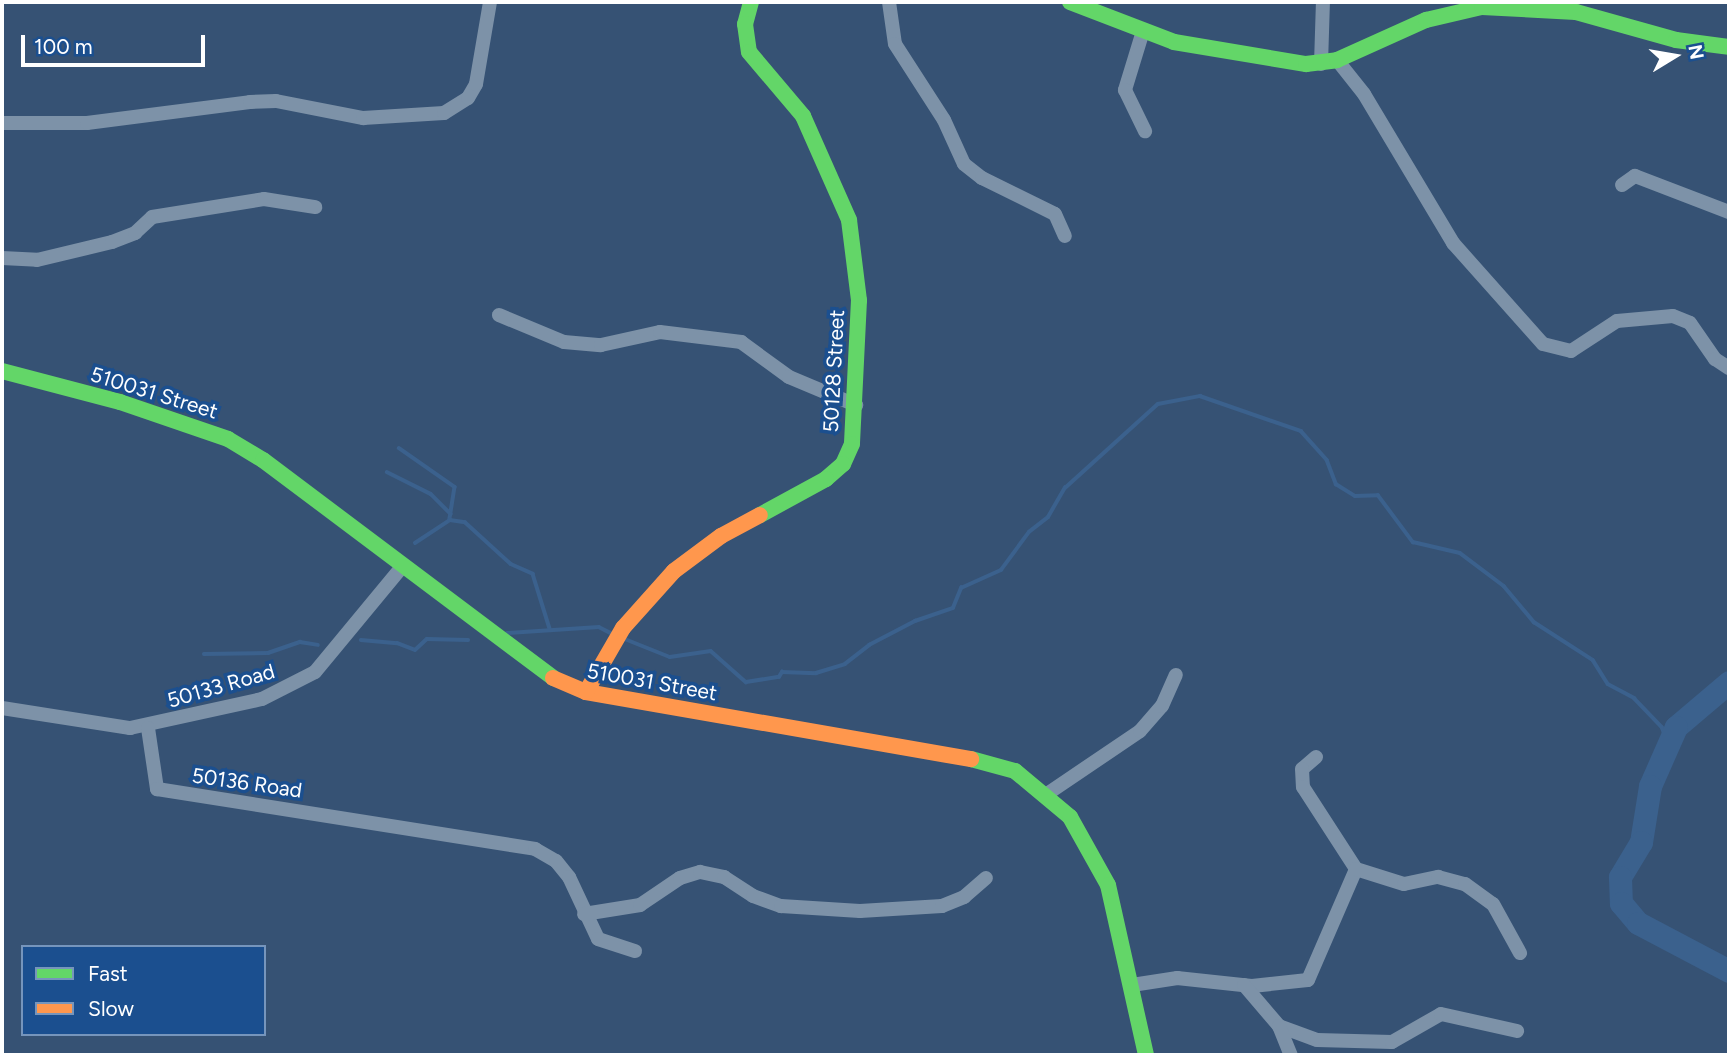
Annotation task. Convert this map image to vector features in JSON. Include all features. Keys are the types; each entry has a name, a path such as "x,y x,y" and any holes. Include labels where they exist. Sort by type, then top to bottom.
{"street":[{"path":"2,123 87,123 250,102 276,102 363,118 444,113 468,98 476,84 490,2"},
{"name":"50128 Street","path":"586,692 623,628 674,571 721,536 836,471 852,444 856,405 859,300 849,220 803,116 749,52 745,24 751,2"},
{"path":"889,2 895,44 944,120 964,164 982,178 1055,214 1065,236"},
{"path":"1070,2 1143,31 1198,47 1329,62 1426,20 1482,7 1576,12 1676,40 1729,47"},
{"path":"1323,2 1329,62 1364,94 1453,243 1543,344 1571,351 1617,321 1673,316 1696,328 1709,352 1729,369"},
{"path":"1143,31 1125,90 1145,131"},
{"path":"1622,185 1635,176 1729,212"},
{"path":"2,258 31,260 112,242 135,233 152,217 264,199 315,207"},
{"path":"499,315 564,342 601,345 660,332 734,340 751,347 789,377 856,405"},
{"name":"510031 Street","path":"2,371 120,402 228,439 263,460 401,568 561,684 586,692 989,762 1015,771 1047,794 1084,836 1108,885 1146,1055"},
{"name":"50133 Road","path":"2,708 105,726 148,727 262,699 304,680 401,568"},
{"path":"1047,794 1140,731 1162,706 1176,675"},
{"name":"50136 Road","path":"148,727 157,789 512,844 547,854 574,885 584,914"},
{"path":"1316,757 1302,769 1303,787 1356,869 1404,884 1438,877 1465,884 1493,904 1520,953"},
{"path":"1132,985 1189,978 1244,985 1308,980 1356,869"},
{"path":"635,951 605,944 592,931 584,914 640,905 680,878 700,872 724,877 781,906 860,911 942,906 964,897 986,878"},
{"path":"1244,985 1279,1026 1291,1055"},
{"path":"1279,1026 1317,1041 1348,1044 1403,1039 1441,1014 1517,1031"}],"waterway":[{"path":"625,639 670,657 711,651 746,682 779,677 782,672 816,673 845,664 869,645 915,621 953,608 961,588 1001,570 1029,532 1048,517 1065,488 1158,404 1200,396 1301,431 1327,460 1336,484 1355,496 1378,495 1413,542 1460,553 1504,586 1534,622 1593,660 1608,684 1634,698 1662,727 1670,746"},
{"path":"399,448 455,487 450,520"},
{"path":"387,472 431,494 451,514"},
{"path":"415,543 450,520 465,522 511,564 533,574 550,629"},
{"path":"507,633 599,627 611,633"},
{"path":"361,640 397,643 415,650 427,639 468,640"},
{"path":"204,654 268,653 300,642 318,645"},
{"path":"1729,682 1676,727 1650,786 1641,842 1620,877 1621,903 1638,923 1729,971"}],"traffic: fast":[{"path":"751,2 745,24 749,52 803,116 849,220 859,300 852,444 843,464 826,479 760,515"},
{"path":"1070,2 1174,42 1306,64 1337,60 1426,20 1482,7 1576,12 1676,40 1729,47"},
{"path":"2,371 120,402 228,439 263,460 553,678"},
{"path":"971,759 1015,771 1070,817 1108,885 1146,1055"}],"traffic: slow":[{"path":"586,692 623,628 674,571 721,536 760,515"},
{"path":"553,678 586,692 971,759"}]}
